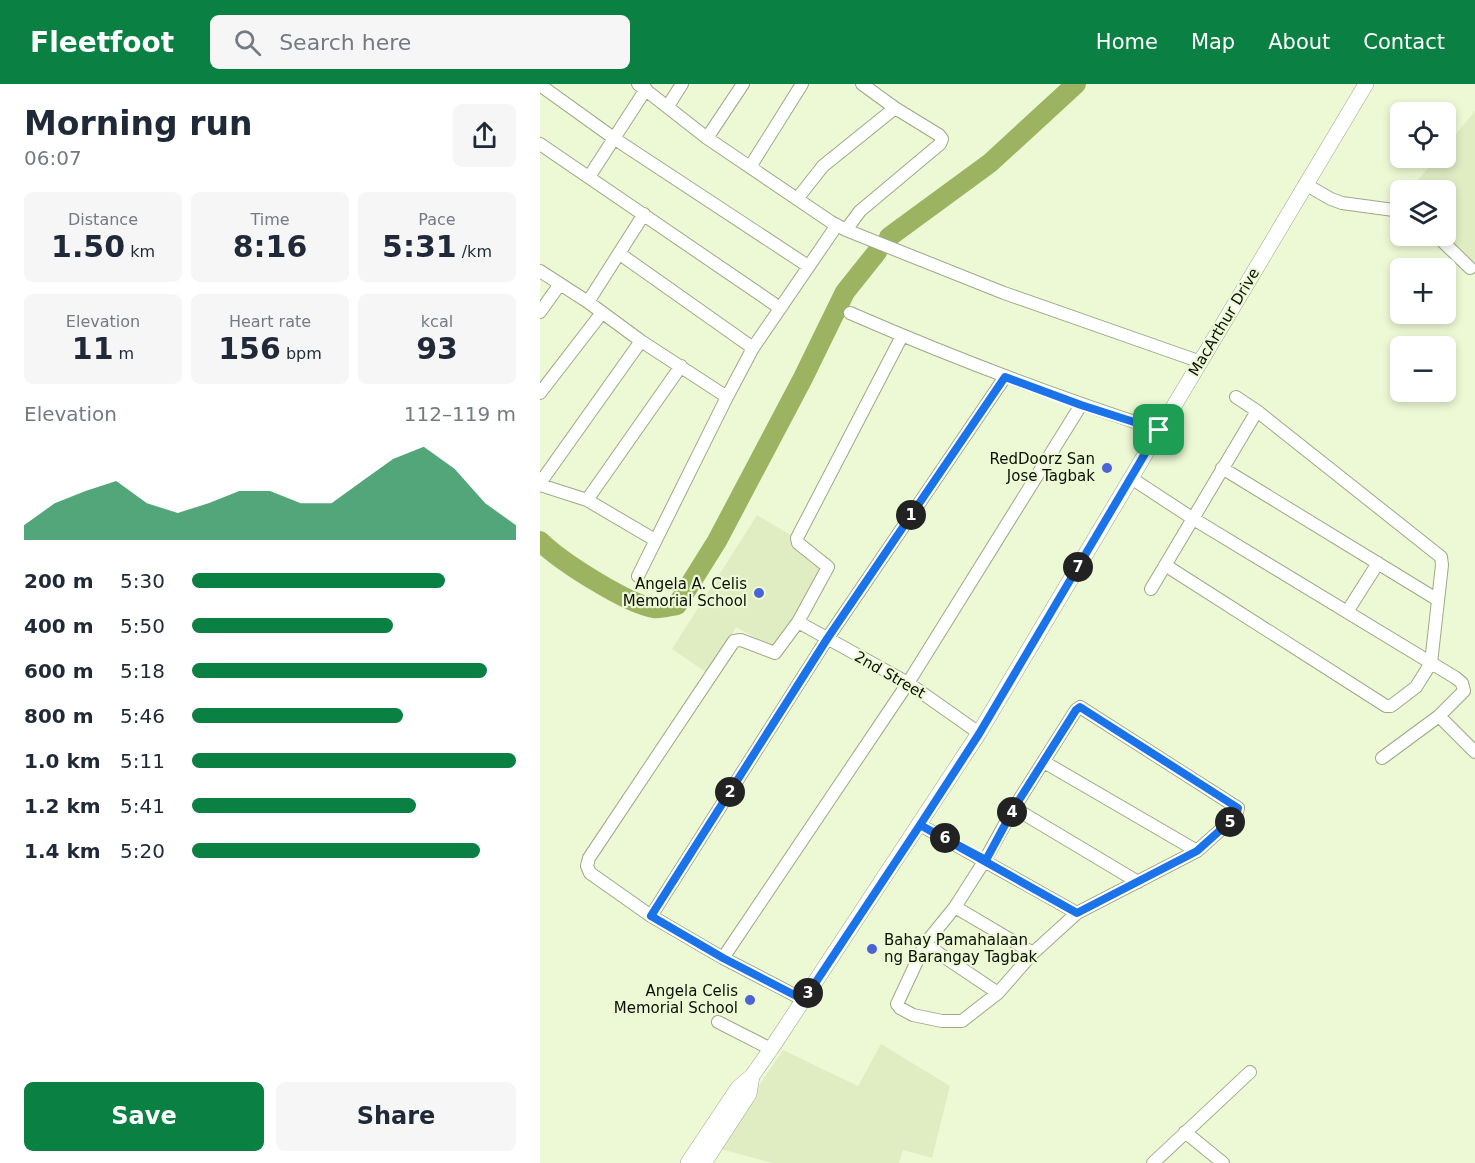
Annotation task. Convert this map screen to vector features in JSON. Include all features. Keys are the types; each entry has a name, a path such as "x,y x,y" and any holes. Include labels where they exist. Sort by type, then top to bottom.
{"main road":[{"name":"MacArthur Drive","path":"700,1162 748,1094 752,1076 979,734 1366,84"}],"street":[{"path":"668,106 682,84"},
{"path":"708,138 743,84"},
{"path":"750,167 802,84"},
{"path":"638,576 753,348 808,266 841,228 940,144 942,139 939,135 862,84"},
{"path":"540,85 615,139 808,266"},
{"path":"589,177 615,139 642,87 708,138 841,228 1004,293 1201,362"},
{"path":"797,199 823,166 895,108"},
{"path":"540,144 780,308"},
{"path":"1305,184 1342,203 1390,210"},
{"path":"588,302 644,214"},
{"path":"1447,246 1470,268"},
{"path":"620,254 753,348"},
{"path":"540,271 727,397"},
{"path":"540,312 560,284"},
{"path":"850,313 1005,377 1159,430"},
{"path":"540,393 601,314"},
{"path":"804,1000 723,958 651,916 590,873 587,866 589,858 734,641 741,640 775,652 798,622 828,567 798,543 798,538 902,336"},
{"path":"641,341 540,484 588,500 655,540"},
{"path":"588,500 681,366"},
{"path":"651,916 827,639 1005,377"},
{"path":"1165,565 1386,706 1391,706 1416,687 1431,663 1441,557 1257,411 1236,397"},
{"path":"723,958 908,683 1081,405"},
{"path":"1151,589 1257,411"},
{"path":"1222,468 1438,600"},
{"path":"1131,478 1192,518 1456,678 1464,691 1439,716 1382,758"},
{"path":"1347,612 1378,563"},
{"name":"2nd Street","path":"798,622 908,683 979,734"},
{"path":"1080,707 1238,808 1236,816 1197,851 1077,913 1033,953 998,993 962,1021 942,1021 913,1015 897,1004 925,944 955,907 986,860 1014,808 1080,707"},
{"path":"1439,716 1475,752"},
{"path":"1044,762 1197,851"},
{"path":"1014,808 1138,882"},
{"path":"920,825 1077,913"},
{"path":"955,907 1033,953"},
{"path":"925,944 998,993"},
{"path":"718,1022 771,1049"},
{"path":"1152,1163 1250,1072"},
{"path":"1185,1132 1223,1163"}],"shaded area":[{"path":"1475,111 1475,267 1452,246 1456,246 1456,180 1418,180 1428,168 1456,168 1456,134"},
{"name":"Angela A. Celis Memorial School","path":"757,515 831,559 777,650 736,627 710,675 672,649"},
{"path":"881,1044 950,1086 932,1158 903,1150 899,1163 772,1163 717,1148 783,1050 858,1086"}],"waterway":[{"path":"889,237 990,163 1076,84"},
{"path":"540,541 578,570 628,599 654,608 677,605 717,541 803,378 845,292 877,252"}],"place":[{"name":"RedDoorz San Jose Tagbak","path":"1107,468"},
{"name":"Angela A. Celis Memorial School","path":"759,593"},
{"name":"Bahay Pamahalaan ng Barangay Tagbak","path":"872,949"},
{"name":"Angela Celis Memorial School","path":"750,1000"}],"route":[{"path":"1159,430 979,734 920,825 1077,913 1197,851 1236,816 1238,808 1080,707 1014,808 986,860 920,825 804,1000 723,958 651,916 827,639 1005,377 1159,430"}]}
